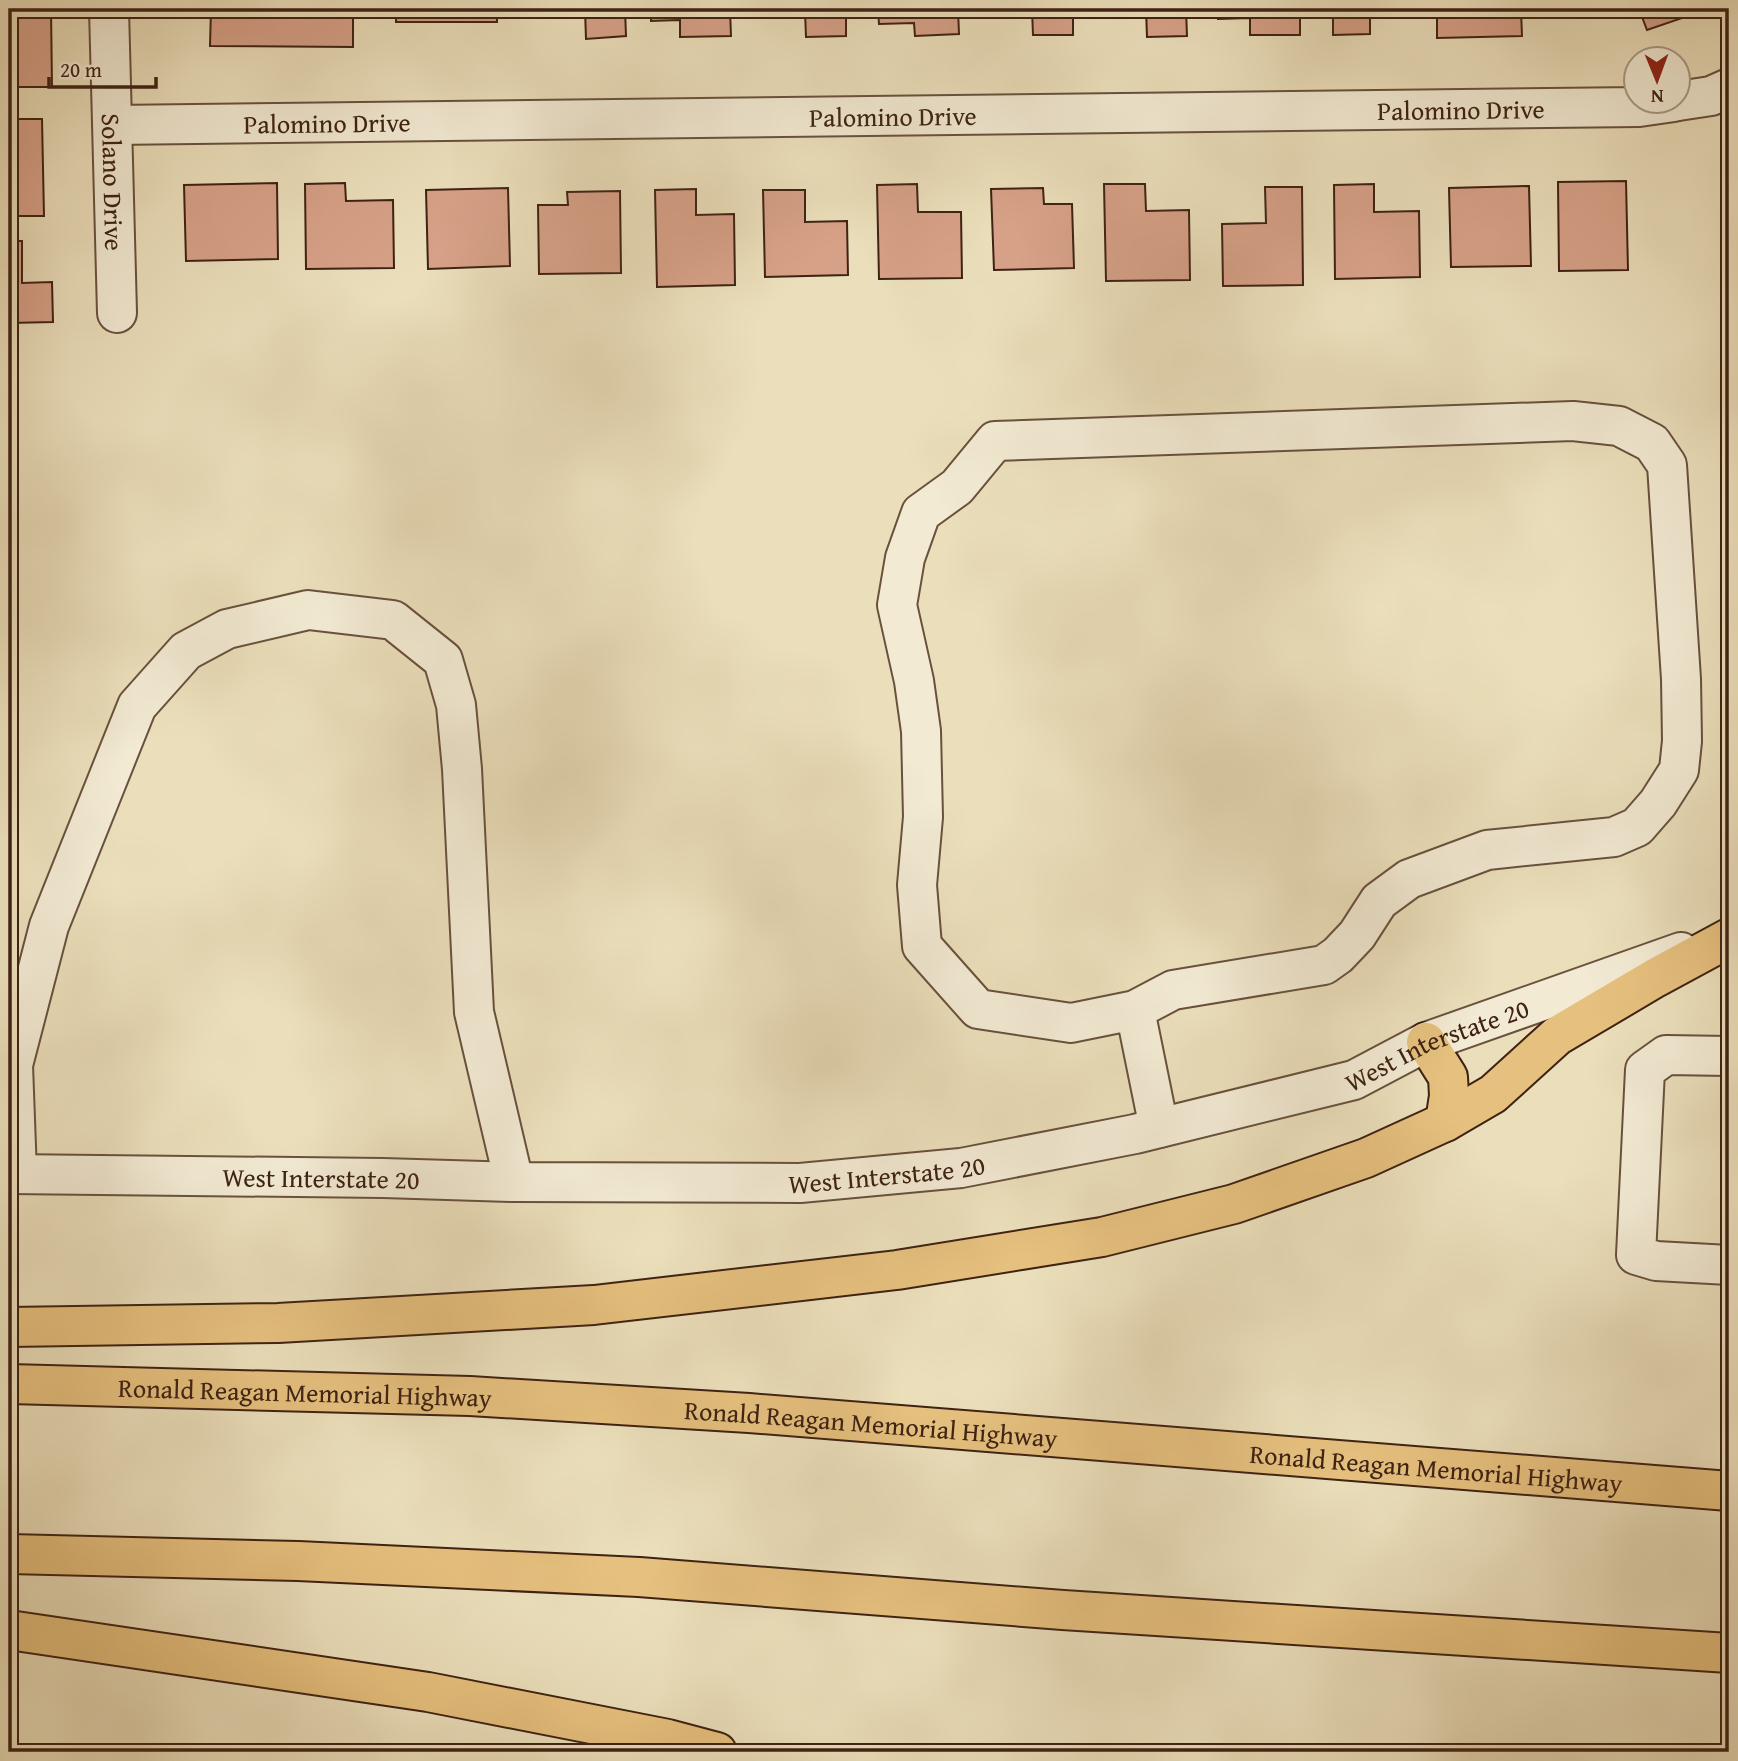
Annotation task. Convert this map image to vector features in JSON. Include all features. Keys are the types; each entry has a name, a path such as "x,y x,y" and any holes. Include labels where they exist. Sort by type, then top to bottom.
{"highway":[{"path":"9,1327 278,1323 580,1306 897,1270 1102,1237 1234,1204 1366,1158 1445,1122 1493,1094 1557,1036 1729,937"},
{"path":"1426,1042 1448,1077 1449,1096 1445,1122"},
{"name":"Ronald Reagan Memorial Highway","path":"9,1384 470,1396 736,1412 1729,1491"},
{"path":"9,1553 639,1577 1063,1610 1729,1653"},
{"path":"9,1630 428,1692 668,1739 717,1752"}],"street":[{"name":"Solano Drive","path":"109,9 117,313"},
{"name":"Palomino Drive","path":"1692,99 1712,96 1729,88"},
{"name":"Palomino Drive","path":"113,125 1622,107"},
{"path":"1573,421 1619,426 1652,443 1667,464 1681,678 1682,741 1679,770 1658,803 1637,827 1614,837 1487,850 1409,879 1379,901 1357,935 1324,965 1174,990 1135,1010 1071,1023 978,1009 922,946 917,886 923,817 921,731 914,681 897,605 905,558 921,513 957,487 995,441 1573,421"},
{"path":"13,1174 13,1065 49,926 137,706 186,651 227,629 308,610 393,620 443,660 456,705 462,769 474,1012 514,1182"},
{"name":"West Interstate 20","path":"13,1174 514,1182 800,1183 961,1168 1159,1128 1354,1080 1426,1042 1729,937"},
{"path":"1135,1010 1159,1128"},
{"path":"1729,1056 1666,1055 1645,1070 1636,1255 1656,1261 1729,1265"}],"building":[{"path":"9,9 51,9 52,87 9,87"},
{"path":"211,9 353,9 353,47 210,46"},
{"path":"396,9 497,9 497,22 396,22"},
{"path":"585,9 625,9 626,36 586,39"},
{"path":"651,9 730,9 731,36 680,37 680,20 651,21"},
{"path":"760,9 846,9 846,36 806,37 805,11 760,12"},
{"path":"878,9 958,9 959,34 915,36 914,23 879,24"},
{"path":"1032,9 1073,9 1073,35 1033,35"},
{"path":"1146,9 1186,9 1187,36 1147,37"},
{"path":"1218,9 1300,9 1300,35 1250,35 1250,18 1218,19"},
{"path":"1333,9 1370,9 1370,34 1333,35"},
{"path":"1437,9 1521,9 1522,36 1437,38"},
{"path":"1639,9 1688,9 1691,15 1647,30"},
{"path":"9,119 42,119 44,216 9,216"},
{"path":"1626,181 1628,270 1559,271 1558,182"},
{"path":"277,183 278,259 186,261 184,185"},
{"path":"345,183 346,201 393,200 394,268 306,269 305,184"},
{"path":"917,184 918,212 961,212 962,278 879,279 877,185"},
{"path":"1104,184 1145,184 1146,211 1189,210 1190,280 1106,281"},
{"path":"1374,184 1374,212 1419,211 1420,277 1335,279 1334,185"},
{"path":"1529,186 1531,266 1451,267 1449,188"},
{"path":"1265,187 1302,187 1303,285 1223,286 1222,224 1266,223"},
{"path":"508,188 510,266 428,269 426,190"},
{"path":"1043,188 1044,204 1072,204 1074,268 994,270 991,189"},
{"path":"696,189 696,215 734,214 735,285 657,287 655,190"},
{"path":"763,190 805,190 805,222 847,221 848,275 765,277"},
{"path":"620,191 621,273 539,274 538,205 568,205 567,192"},
{"path":"9,241 22,241 22,283 52,282 53,322 9,323"}]}
